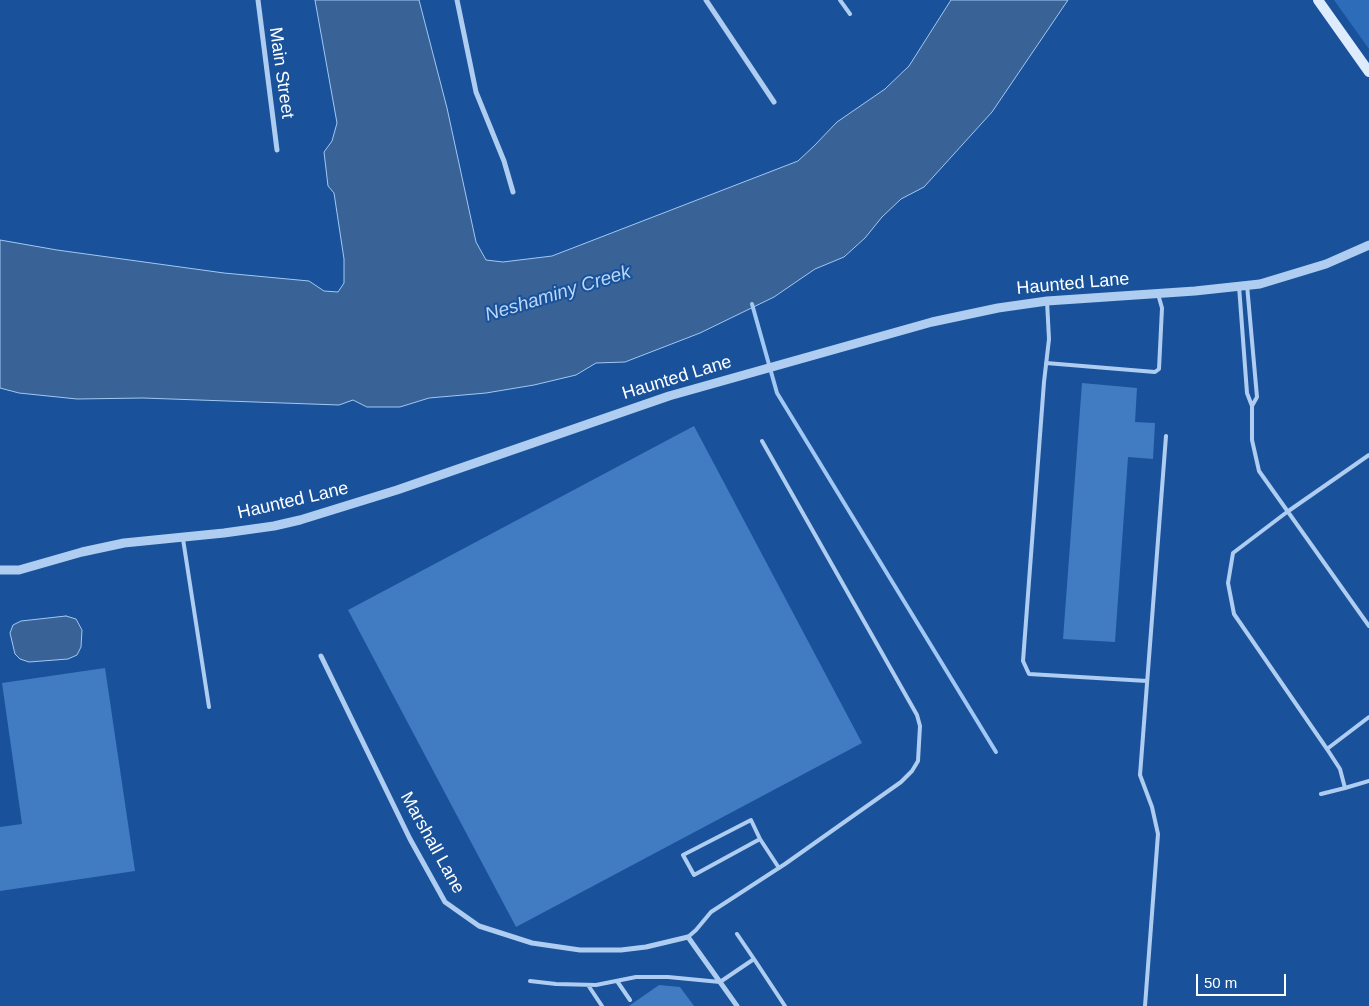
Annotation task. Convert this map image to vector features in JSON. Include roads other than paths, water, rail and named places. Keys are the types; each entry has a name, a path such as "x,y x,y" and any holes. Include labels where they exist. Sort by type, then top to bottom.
{"main road":[{"path":"1318,0 1369,72"}],"street":[{"name":"Main Street","path":"258,0 277,150"},
{"path":"457,0 476,92 504,161 513,192"},
{"path":"706,0 774,102"},
{"name":"Haunted Lane","path":"0,570 20,570 82,552 124,543 274,526 300,520 362,502 668,396 932,322 998,308 1046,301 1158,294 1260,284 1326,264 1369,245"},
{"name":"Marshall Lane","path":"321,656 410,839 445,902 478,926 541,945 580,950 621,950 646,947 688,936"},
{"path":"688,936 737,1006"}],"lane":[{"path":"840,0 850,14"},
{"path":"1243,286 1250,328 1257,397 1252,406"},
{"path":"1243,286 1247,393 1252,406 1252,440 1259,471 1369,626"},
{"path":"1046,363 1155,372 1159,369 1162,308 1158,294"},
{"path":"1046,301 1049,339 1023,661 1029,674 1147,681"},
{"path":"1146,1006 1158,834 1152,807 1140,775 1166,436"},
{"path":"688,936 696,930 711,912 779,868 901,782 912,771 918,761 920,726 917,715 762,441"},
{"path":"1345,788 1340,769 1234,614 1228,583 1234,553 1287,512 1369,456"},
{"path":"182,537 209,707"},
{"path":"1327,749 1369,717"},
{"path":"1321,794 1369,781"},
{"path":"760,839 694,875 683,855 751,820 760,839 779,868"},
{"path":"737,934 785,1006"},
{"path":"530,981 596,985 636,977 668,977 720,982 754,959"},
{"path":"617,981 630,1000"},
{"path":"588,985 602,1006"}],"water":[{"name":"Neshaminy Creek","path":"315,0 419,0 447,108 476,242 486,260 503,262 552,256 798,161 837,122 885,89 909,66 951,0 1068,0 992,112 924,187 901,199 882,217 865,238 844,257 815,269 774,297 700,333 625,362 596,363 576,375 534,385 486,393 429,398 400,407 367,407 353,400 339,405 143,398 77,399 19,393 0,388 0,240 57,250 224,273 309,281 324,291 338,292 344,283 344,259 334,193 328,186 324,152 332,141 337,123"},
{"path":"66,616 76,619 82,630 81,647 77,655 68,659 29,662 20,659 15,654 10,633 13,625 21,621"}],"waterway":[{"path":"752,304 777,393 996,752"}]}
